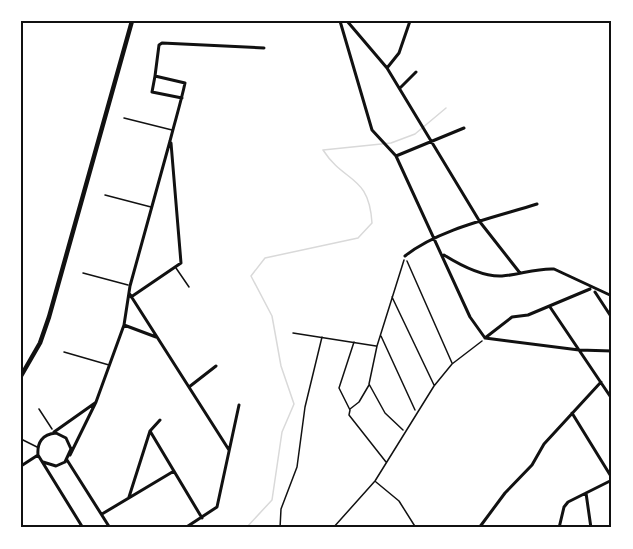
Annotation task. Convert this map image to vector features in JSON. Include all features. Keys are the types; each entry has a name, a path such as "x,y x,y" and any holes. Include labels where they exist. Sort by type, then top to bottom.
{"main road":[{"path":"21,376 40,344 49,317 132,21"}],"street":[{"path":"340,21 372,130 396,156 470,317 485,338 579,350 612,351"},
{"path":"347,21 387,68 480,222 520,273"},
{"path":"387,68 399,52 410,21"},
{"path":"182,98 152,92 159,45 162,43 264,48"},
{"path":"400,88 416,72"},
{"path":"43,462 56,466 68,460 96,402 124,325 128,291 171,141 185,83 155,76"},
{"path":"396,156 464,128"},
{"path":"131,297 181,263 171,141"},
{"path":"405,256 435,239 537,204"},
{"path":"443,254 456,263 483,273 500,276 554,269 592,289 612,296"},
{"path":"485,338 512,317 528,315 592,289"},
{"path":"592,289 612,318"},
{"path":"128,291 229,450"},
{"path":"550,307 612,399"},
{"path":"124,325 156,338"},
{"path":"189,387 216,366"},
{"path":"479,528 505,493 532,465 544,444 601,382"},
{"path":"83,528 38,455 38,447 41,439 96,402"},
{"path":"185,528 217,507 239,405"},
{"path":"560,528 564,507 612,479 572,413"},
{"path":"129,498 150,431 160,420"},
{"path":"150,431 202,518"},
{"path":"53,433 66,438 70,455"},
{"path":"21,466 38,455"},
{"path":"68,460 110,528"},
{"path":"102,514 174,471"},
{"path":"586,493 591,528"}],"lane":[{"path":"124,118 173,130"},
{"path":"105,195 151,207"},
{"path":"176,267 189,287"},
{"path":"83,273 130,286"},
{"path":"64,352 109,365"},
{"path":"21,440 38,447"}],"path":[{"path":"350,410 359,402 369,384 380,335 405,256"},
{"path":"405,256 452,364"},
{"path":"392,297 434,386"},
{"path":"293,333 377,346"},
{"path":"380,335 416,411"},
{"path":"280,528 281,509 297,467 305,407 322,337"},
{"path":"333,528 375,481 416,411 434,386 452,364 485,338"},
{"path":"354,342 339,388 350,410 349,415 387,462"},
{"path":"369,384 389,418 404,431"},
{"path":"39,409 53,433"},
{"path":"375,481 399,501 416,528"}],"waterway":[{"path":"246,528 272,500 282,432 294,404 281,366 272,316 251,276 265,258 358,238 372,223 370,207 361,187 331,161 323,150 391,143 415,134 446,108"}]}
